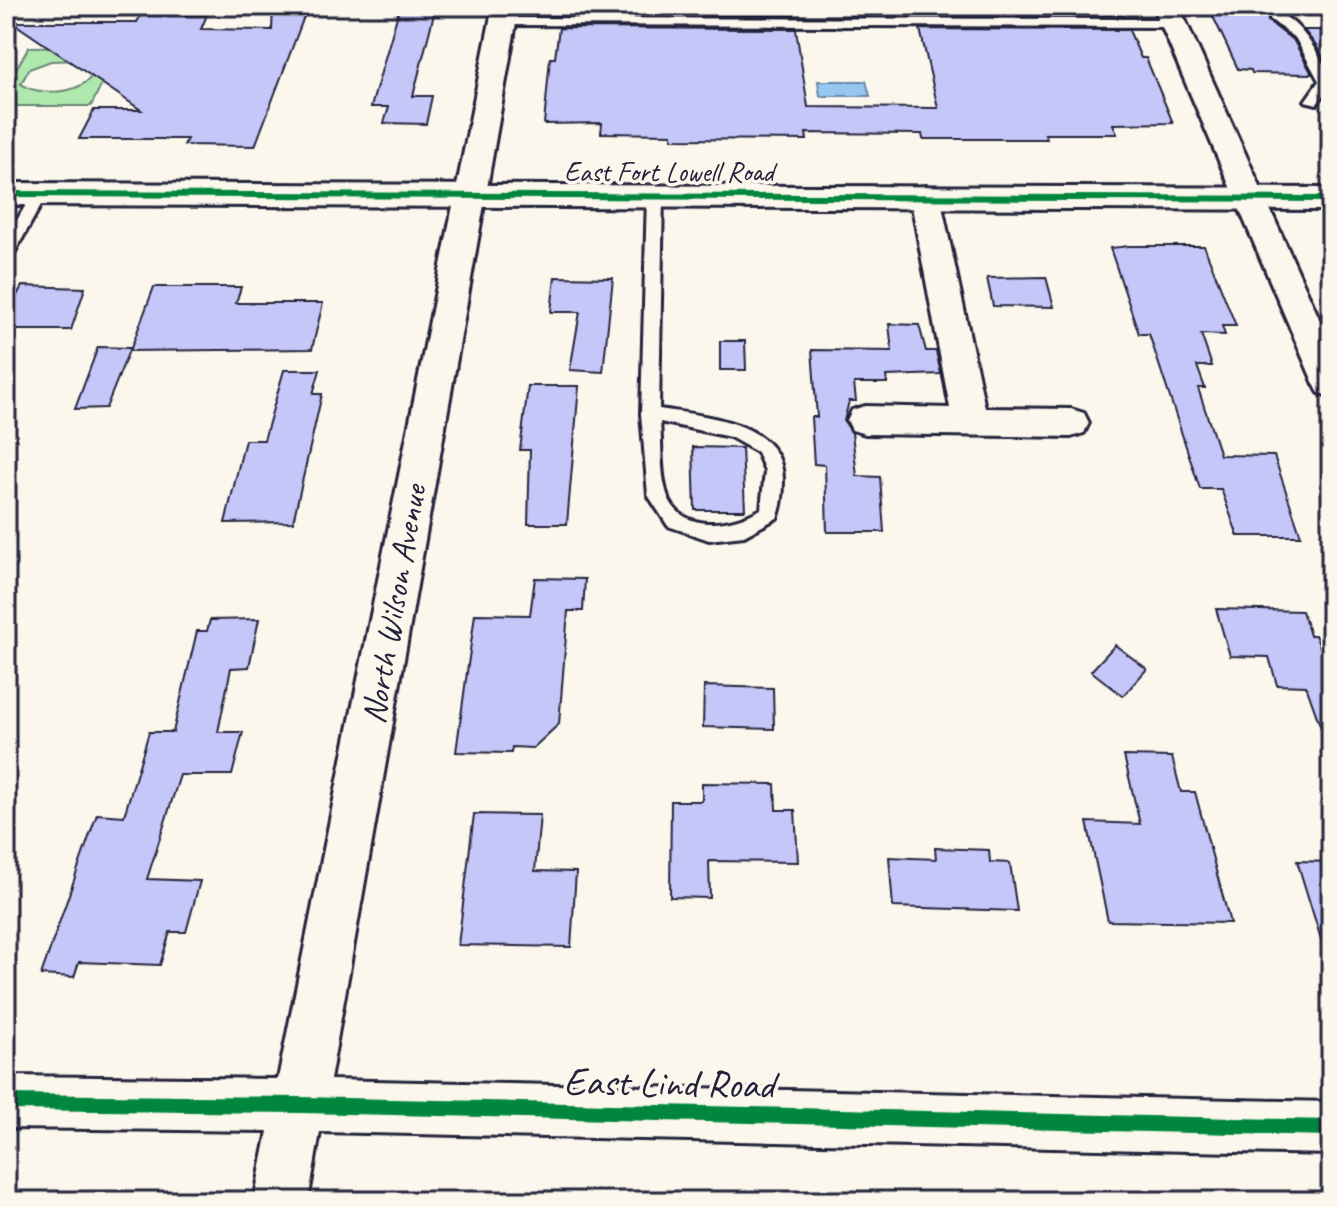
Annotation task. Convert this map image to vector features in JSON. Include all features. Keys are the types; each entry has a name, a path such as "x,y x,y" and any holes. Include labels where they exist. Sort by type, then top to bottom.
{"main road":[{"name":"East Fort Lowell Road","path":"22,194 1331,199"}],"street":[{"name":"North Wilson Avenue","path":"281,1201 504,14"},
{"path":"1170,15 1331,384"},
{"path":"925,196 970,419"},
{"path":"865,420 970,419 1071,423"},
{"name":"East Lind Road","path":"6,1102 301,1105 1331,1128"}],"lane":[{"path":"504,14 1132,23 1170,15"},
{"path":"1275,16 1301,37 1326,81 1312,101"},
{"path":"6,253 22,194"},
{"path":"650,414 734,431 759,444 771,456 774,492 770,513 744,528 709,532 675,521 657,495 650,414 655,195"}],"green space":[{"path":"114,46 84,60 51,61 29,69 21,84 37,90 58,92 79,87 92,75 106,75 91,106 6,106 6,86 29,47"}],"water":[{"path":"818,81 866,81 870,96 820,96"}],"building":[{"path":"273,6 308,6 255,146 184,145 187,139 79,139 94,110 141,110 12,22 137,22 141,15 207,15 201,29 272,30"},
{"path":"400,6 436,6 413,96 432,96 426,124 384,123 389,107 371,107"},
{"path":"562,6 792,6 794,15 560,15"},
{"path":"915,6 1120,6 1124,16 917,16"},
{"path":"1208,6 1270,6 1273,10 1267,13 1268,21 1294,41 1312,74 1252,73 1251,70 1238,69"},
{"path":"559,28 796,29 808,107 938,108 920,29 1129,30 1141,58 1146,58 1173,123 1113,124 1117,134 1045,134 1047,139 923,139 922,134 806,133 807,140 672,139 672,134 601,133 602,123 544,124 550,58 555,58"},
{"path":"1304,30 1331,30 1331,72 1317,47"},
{"path":"1204,246 1236,326 1222,326 1225,335 1201,334 1212,366 1197,366 1205,388 1198,388 1220,455 1274,456 1301,536 1238,536 1221,489 1200,489 1149,334 1139,334 1110,248"},
{"path":"555,277 613,278 603,372 570,370 580,312 551,312"},
{"path":"1046,277 1054,307 993,306 987,278"},
{"path":"22,286 85,288 71,330 6,330 6,316"},
{"path":"154,287 241,287 236,303 323,303 312,349 130,351"},
{"path":"889,324 919,325 926,351 936,351 941,374 886,376 887,383 854,383 856,401 849,401 844,421 852,433 857,476 880,477 884,532 827,532 825,465 814,464 811,417 817,417 812,350 892,351"},
{"path":"720,341 745,341 746,370 720,370"},
{"path":"98,347 130,348 106,408 75,409"},
{"path":"284,370 320,370 313,394 322,394 293,522 225,523 245,440 264,440"},
{"path":"528,386 579,386 567,524 528,524 530,450 520,450"},
{"path":"693,447 742,448 745,510 695,510"},
{"path":"535,578 585,579 583,611 568,611 559,724 533,748 512,747 511,753 456,752 475,614 530,615"},
{"path":"1216,609 1302,611 1310,635 1315,635 1331,672 1331,744 1327,745 1306,686 1277,685 1269,657 1230,656"},
{"path":"259,619 249,667 231,668 218,732 243,732 232,775 180,775 147,879 200,881 186,932 170,932 160,965 79,962 74,977 41,975 97,814 124,816 149,732 173,732 197,631 207,631 210,620"},
{"path":"1115,645 1147,669 1123,696 1091,671"},
{"path":"704,686 773,688 774,729 703,727"},
{"path":"1124,756 1172,757 1181,792 1195,792 1230,923 1108,921 1087,822 1140,824"},
{"path":"702,783 775,784 776,810 795,810 798,862 709,861 710,898 670,897 671,801 702,801"},
{"path":"474,814 540,815 535,871 576,872 571,947 458,945"},
{"path":"935,848 989,850 990,862 1010,863 1017,911 893,907 889,857 936,859"},
{"path":"1297,861 1331,862 1331,948 1324,949"}],"cycle path":[{"path":"6,194 1331,199"},
{"path":"6,1102 301,1105 1331,1128"}]}
